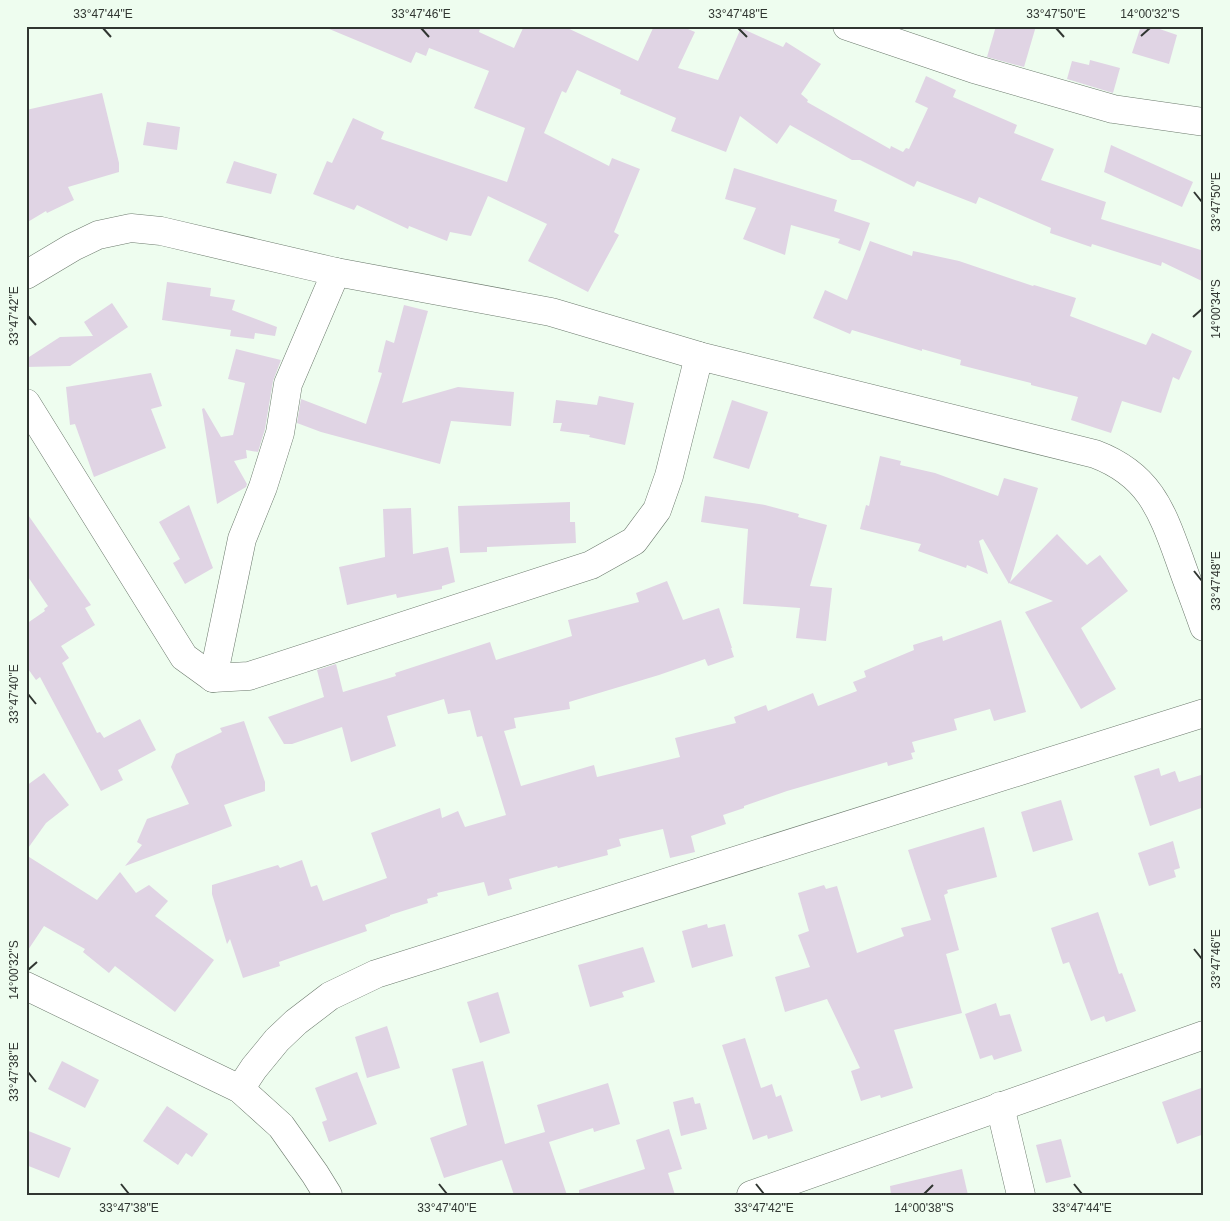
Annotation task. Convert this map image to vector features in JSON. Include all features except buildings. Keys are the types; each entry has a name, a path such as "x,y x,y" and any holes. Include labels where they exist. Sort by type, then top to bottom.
{"street":[{"path":"847,26 974,69 1112,109 1204,122"},
{"path":"26,276 73,247 98,235 131,228 161,230 336,272 551,312 699,356 1095,454 1114,461 1133,475 1151,495 1166,522 1204,627"},
{"path":"213,678 242,539 263,486 280,433 288,384 336,272"},
{"path":"26,402 184,658 213,678 249,676 591,566 634,541 656,510 669,476 699,356"},
{"path":"240,1089 254,1068 296,1022 330,996 376,974 1204,713"},
{"path":"26,986 240,1089 281,1126 316,1174 328,1195"},
{"path":"751,1195 1204,1035"},
{"path":"1000,1106 1021,1195"}]}
